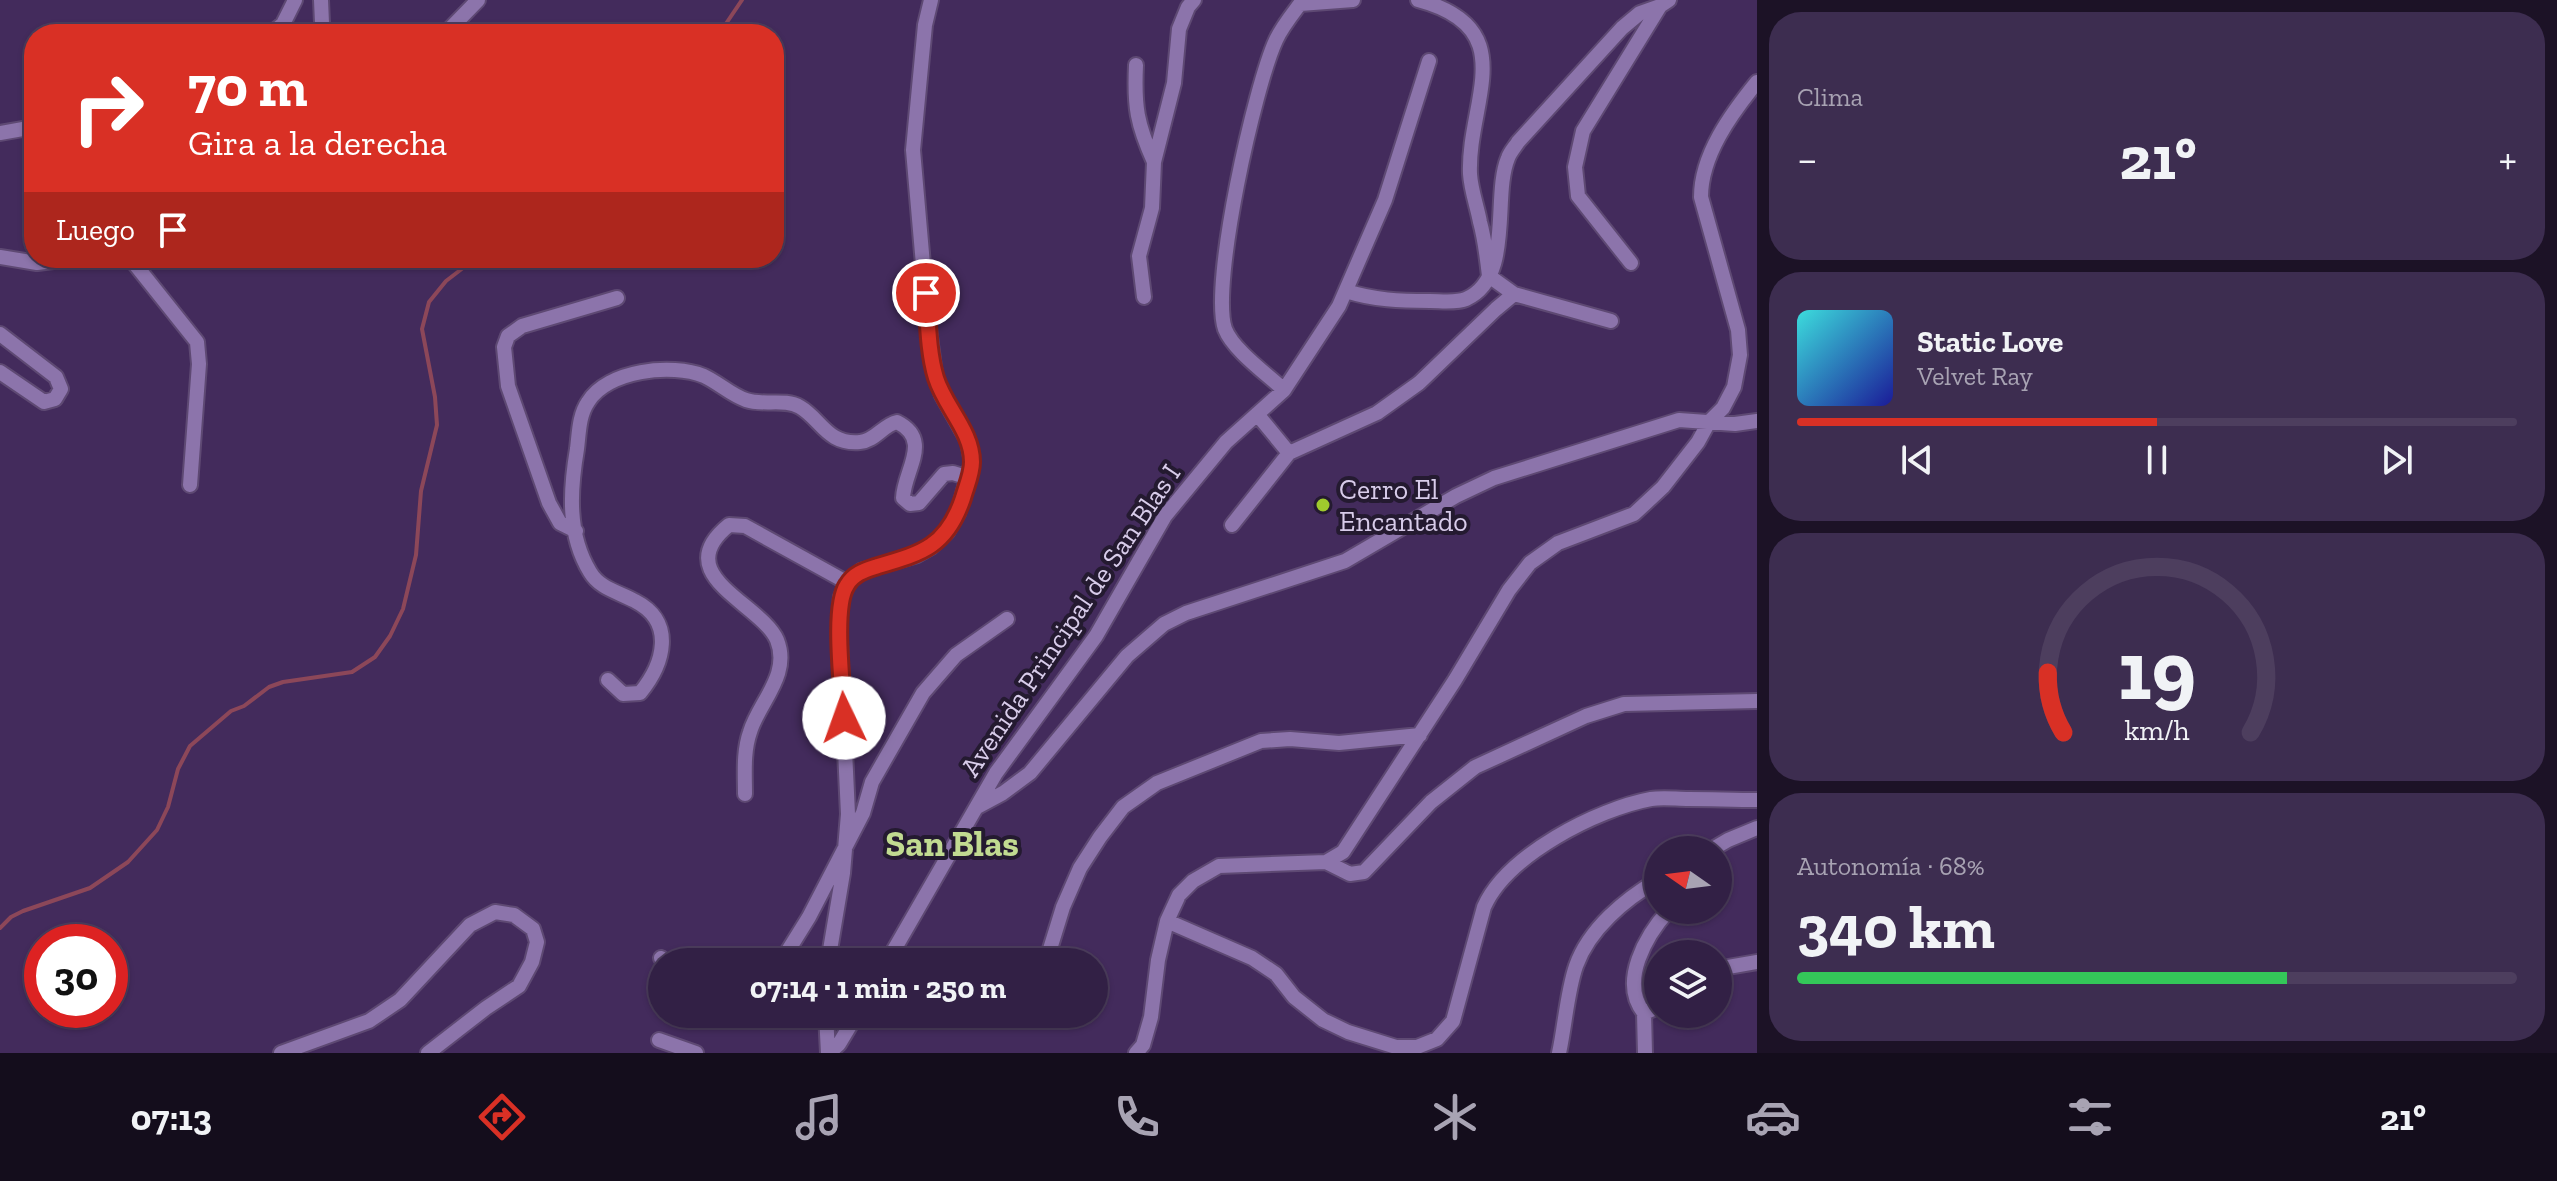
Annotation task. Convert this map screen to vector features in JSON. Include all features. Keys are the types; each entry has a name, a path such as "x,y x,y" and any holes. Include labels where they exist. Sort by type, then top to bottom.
{"street":[{"path":"283,24 295,0"},
{"path":"321,0 322,24"},
{"path":"455,24 478,0"},
{"path":"830,948 848,814 839,623 841,597 848,583 861,571 917,555 947,532 958,513 972,462 968,441 942,395 935,375 913,150 925,25 931,0"},
{"path":"1144,297 1139,256 1155,191 1154,162 1174,83 1179,29 1194,0"},
{"path":"1284,390 1232,341 1223,322 1224,268 1237,183 1267,65 1283,26 1298,2 1353,0"},
{"path":"1418,0 1455,13 1478,42 1483,60 1484,79 1474,128 1470,176 1489,276 1514,294 1611,321"},
{"path":"1346,291 1372,299 1464,301 1477,292 1489,276 1498,247 1506,168 1518,142 1622,28 1640,13 1664,3"},
{"path":"1631,263 1578,196 1575,167 1583,131 1664,3"},
{"name":"Avenida Principal de San Blas I","path":"895,948 996,773 1096,636 1165,516 1226,442 1284,390 1339,306 1385,200 1429,61"},
{"path":"1136,65 1136,114 1139,129 1154,162"},
{"path":"1136,1053 1143,1045 1151,1017 1158,960 1167,921 1179,895 1193,881 1219,866 1326,862 1343,852 1420,735 1509,590 1530,563 1558,543 1634,514 1663,487 1698,442 1709,422 1723,408 1734,387 1740,355 1738,330 1701,197 1701,178 1711,152 1744,97 1757,82"},
{"path":"0,133 24,129"},
{"path":"0,257 24,261"},
{"path":"138,268 197,342 199,364 190,485"},
{"path":"1232,525 1289,453 1388,406 1419,383 1514,294"},
{"path":"576,531 560,523 549,503 508,386 504,347 508,336 522,326 617,298"},
{"path":"0,334 56,377 61,389 55,399 44,402 0,372"},
{"path":"608,680 623,694 640,693 654,672 663,648 661,629 652,613 638,602 599,583 590,573 579,549 570,504 581,419 588,402 600,387 612,380 638,373 693,372 742,399 801,407 827,433 845,440 860,442 869,439 888,424 897,422 907,427 913,435 914,464 904,485 903,498 910,504 919,503 944,474 953,473 969,478"},
{"path":"1257,414 1289,453"},
{"path":"977,807 1030,773 1127,656 1164,624 1186,613 1345,561 1456,496 1494,478 1679,420 1735,424 1757,421"},
{"path":"745,794 746,746 751,728 778,678 779,655 777,640 767,627 716,581 710,567 710,550 718,533 729,525 745,526 848,583"},
{"path":"790,948 863,813 872,782 923,693 956,655 1007,619"},
{"path":"1326,862 1350,874 1364,872 1431,802 1475,767 1586,716 1624,704 1757,701"},
{"path":"1050,948 1080,868 1100,837 1123,807 1157,783 1261,741 1290,739 1339,743 1420,735"},
{"path":"1167,921 1252,958 1276,974 1294,997 1323,1020 1348,1032 1396,1047 1417,1047 1437,1039 1453,1021 1491,891 1518,862 1540,846 1614,809 1654,799 1757,800"},
{"path":"1732,838 1757,828"},
{"path":"1559,1053 1576,966 1587,944 1607,919 1644,888"},
{"path":"281,1053 369,1021 400,1000 470,925 495,912 514,915 533,929 537,942 532,962 519,986 428,1053"},
{"path":"1644,948 1634,983 1636,1003 1644,1007"},
{"path":"1732,966 1757,962"},
{"path":"827,1028 828,1053"},
{"path":"828,1053 839,1044 849,1028"},
{"path":"1645,1053 1648,1028"},
{"path":"659,1040 696,1053"}],"waterway":[{"path":"726,24 742,0"},
{"path":"0,928 23,911 90,888 128,862 157,830 168,807 178,769 190,746 231,711 244,706 269,687 283,682 352,672 375,657 390,636 403,609 416,555 421,491 437,425 422,329 429,302 446,281 463,268"}],"place":[{"name":"Cerro El Encantado","path":"1323,505"}],"district":[{"name":"San Blas","path":"952,843"}],"route":[{"path":"844,718 839,623 841,597 848,583 861,571 917,555 931,547 947,532 958,513 969,478 972,462 968,441 942,395 935,375 926,293"}]}
